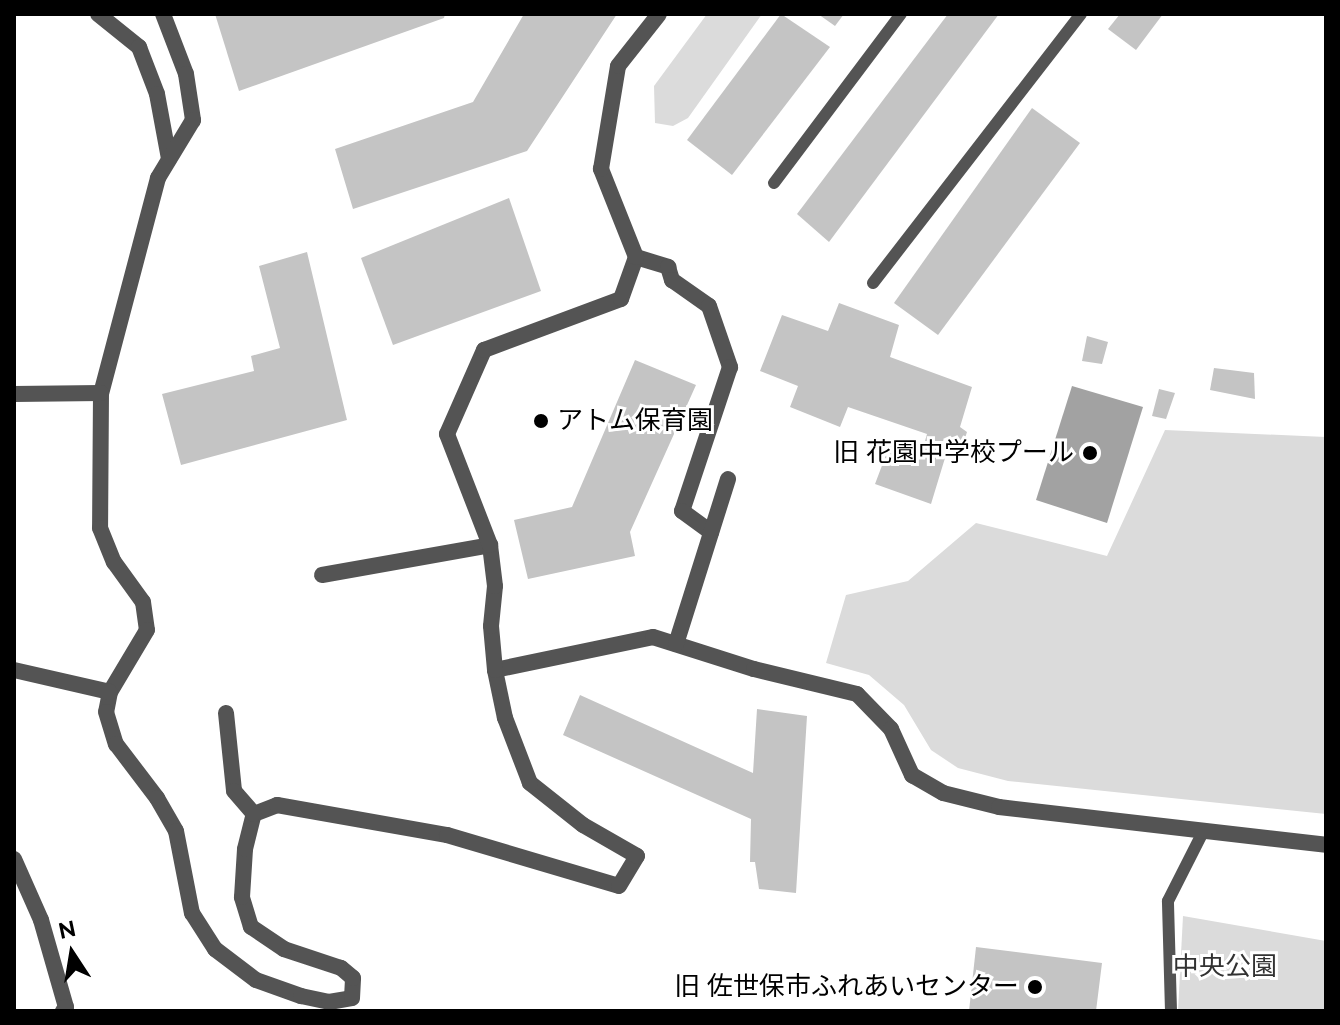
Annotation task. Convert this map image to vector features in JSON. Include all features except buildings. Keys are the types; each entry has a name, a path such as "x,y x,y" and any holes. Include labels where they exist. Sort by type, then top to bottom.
{"street":[{"path":"98,14 139,47 157,94 169,159"},
{"path":"163,14 186,74 193,120 158,178 101,393 100,528 114,562 143,602 147,630 110,692 106,712 116,744 157,798 176,831 192,913 215,949 256,980 330,1006 352,998 353,978 341,968 284,949 251,927 242,897 245,849 254,814"},
{"path":"254,814 277,805 447,835 619,886 637,856 583,825 530,783 505,718 495,670 491,626 495,586 490,545 447,434 484,350 621,299 636,257 601,169 618,66 659,14"},
{"path":"636,257 668,267 672,280 709,306 730,367 682,511 711,532"},
{"path":"14,394 101,393"},
{"path":"676,644 728,479"},
{"path":"322,575 490,545"},
{"path":"495,670 653,637 754,669 857,694 891,729 912,775 943,793 999,807 1326,845"},
{"path":"14,670 110,692"},
{"path":"226,713 234,791 254,814"},
{"path":"14,859 41,920 66,1007 63,1011"}],"lane":[{"path":"774,183 901,14"},
{"path":"873,283 1081,14"},
{"path":"1171,1011 1168,901 1203,832"}],"green space":[{"path":"707,14 762,14 688,118 673,126 655,123 654,86"},
{"path":"1165,430 1326,437 1326,814 1008,781 958,768 931,750 904,705 869,675 826,663 846,595 908,581 976,523 1107,556"},
{"name":"中央公園","path":"1183,916 1326,941 1326,1011 1178,1011"}],"shaded area":[{"name":"旧 花園中学校プール","path":"1072,386 1143,407 1107,523 1036,500"}],"place":[{"name":"アトム保育園","path":"541,421"},
{"name":"旧 花園中学校プール","path":"1090,453"},
{"name":"旧 佐世保市ふれあいセンター","path":"1035,987"}]}
